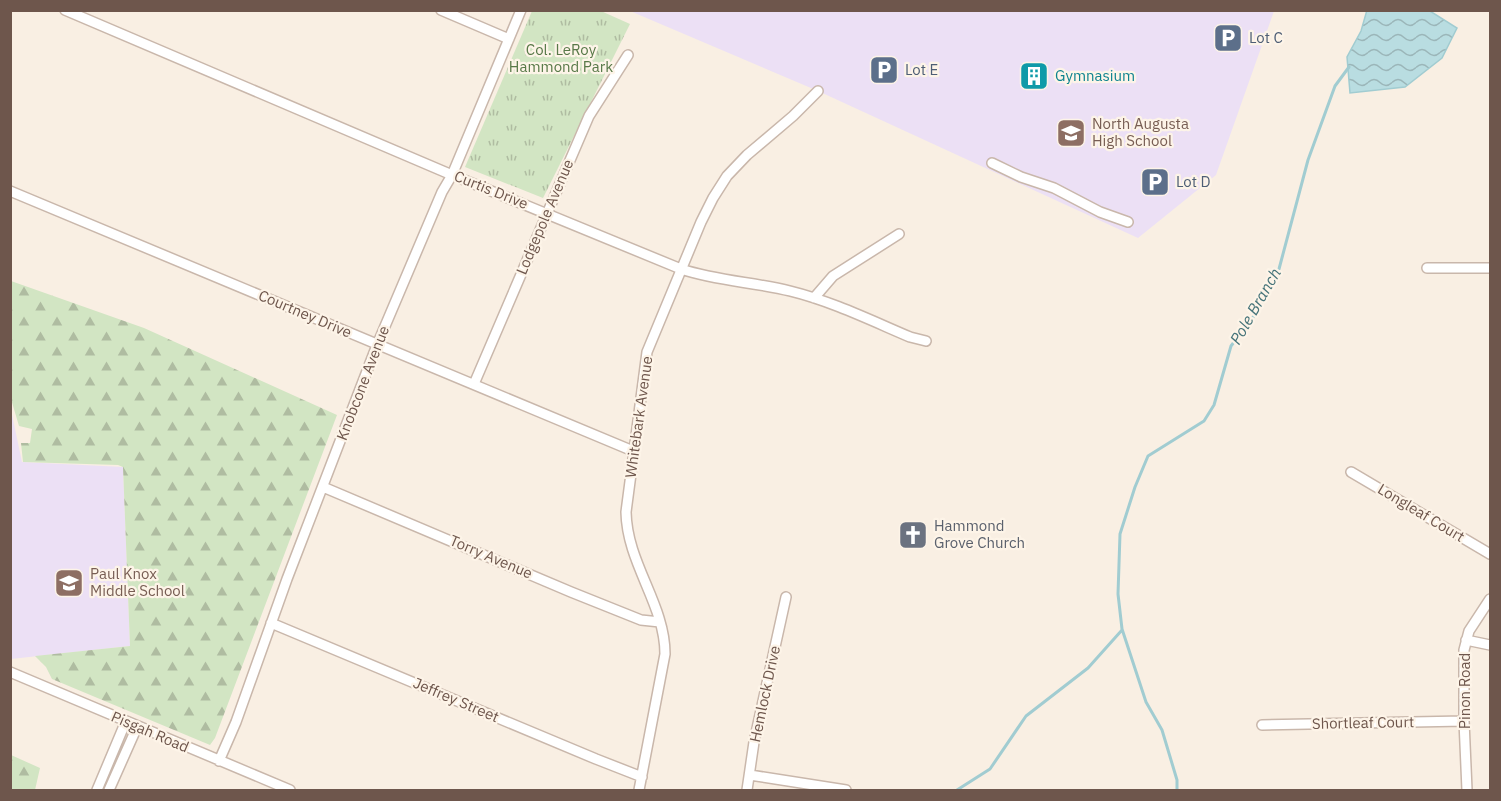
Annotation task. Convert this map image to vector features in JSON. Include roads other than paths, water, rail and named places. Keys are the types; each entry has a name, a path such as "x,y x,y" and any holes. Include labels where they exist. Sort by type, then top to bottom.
{"street":[{"name":"Curtis Drive","path":"65,10 452,175 681,269 701,276 786,290 814,298 910,337 926,341"},
{"path":"441,10 509,39"},
{"name":"Knobcone Avenue","path":"219,761 236,722 271,623 377,345 521,10"},
{"name":"Lodgepole Avenue","path":"474,384 589,116 628,55"},
{"name":"Whitebark Avenue","path":"639,790 665,654 664,633 635,561 626,528 633,451 648,352 681,269 713,198 727,176 818,90"},
{"path":"992,163 1054,188 1100,212 1128,222"},
{"name":"Courtney Drive","path":"10,191 633,451"},
{"path":"814,298 832,276 899,234"},
{"path":"1427,268 1491,268"},
{"name":"Longleaf Court","path":"1351,472 1491,554"},
{"name":"Torry Avenue","path":"323,487 591,600 641,620 660,622"},
{"name":"Hemlock Drive","path":"747,790 754,742 786,597"},
{"name":"Pinon Road","path":"1467,790 1463,661 1469,631 1491,599"},
{"name":"Jeffrey Street","path":"271,623 642,777"},
{"path":"1466,640 1491,645"},
{"name":"Pisgah Road","path":"10,672 290,790"},
{"name":"Shortleaf Court","path":"1262,725 1464,721"},
{"path":"97,790 126,722"},
{"path":"109,790 138,726"},
{"path":"750,775 846,790"}],"water":[{"path":"1367,10 1430,11 1457,28 1442,58 1405,87 1350,93 1347,57 1361,31"}],"waterway":[{"name":"Pole Branch","path":"1177,790 1177,780 1162,730 1146,702 1122,629 1118,594 1120,534 1148,456 1204,421 1214,405 1231,346 1254,316 1279,269 1308,160 1335,86 1349,67"},
{"path":"957,790 990,769 1026,716 1088,668 1122,630"}],"place":[{"name":"Lot C","path":"1228,38"},
{"name":"Lot E","path":"884,70"},
{"name":"Gymnasium","path":"1034,76"},
{"name":"North Augusta High School","path":"1071,133"},
{"name":"Lot D","path":"1155,182"},
{"name":"Hammond Grove Church","path":"913,535"},
{"name":"Paul Knox Middle School","path":"69,583"}],"park label":[{"name":"Col. LeRoy Hammond Park","path":"561,58"}]}
